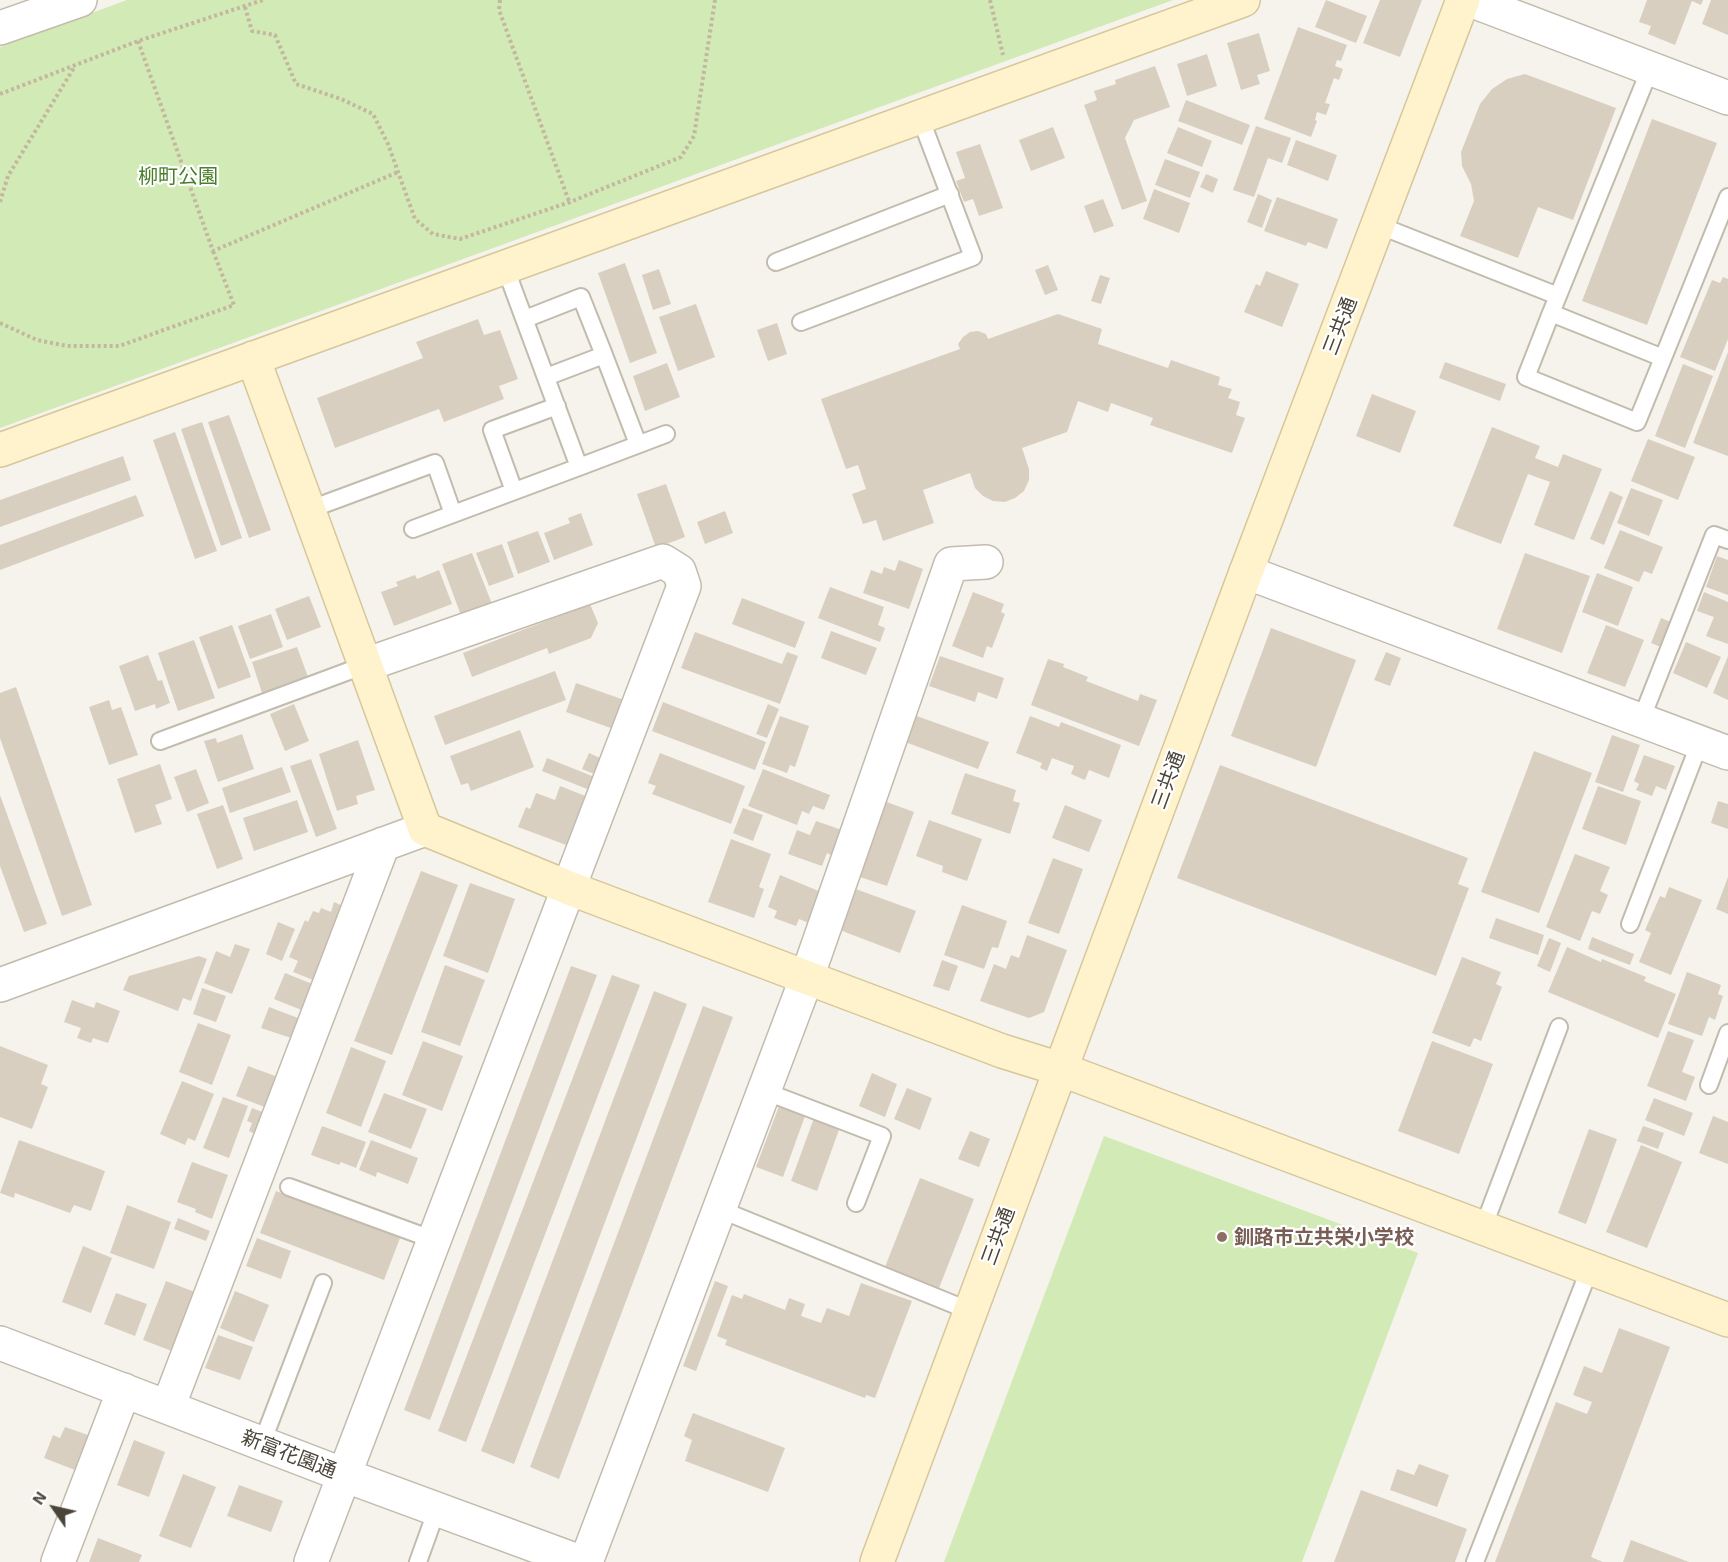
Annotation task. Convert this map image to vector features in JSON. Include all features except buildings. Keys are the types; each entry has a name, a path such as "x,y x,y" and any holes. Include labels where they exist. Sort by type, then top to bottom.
{"street":[{"path":"0,450 1243,0"},
{"name":"三共通","path":"877,1562 1246,572 1463,0"},
{"path":"1470,0 1728,98"},
{"path":"0,28 71,2"},
{"path":"253,358 425,829"},
{"path":"311,1562 684,586 679,571 663,561 365,665"},
{"path":"586,1562 807,977 951,564 986,562"},
{"path":"1246,572 1714,748"},
{"path":"0,985 425,829 569,888 1002,1051 1060,1069 1728,1320"},
{"path":"168,1407 383,844"},
{"name":"新富花園通","path":"0,1343 344,1475 580,1562"},
{"path":"58,1562 124,1390"}],"lane":[{"path":"1650,69 1526,377 1637,422 1728,197"},
{"path":"801,322 973,257 920,117"},
{"path":"776,262 950,194"},
{"path":"1378,225 1558,296"},
{"path":"505,267 579,467"},
{"path":"525,319 581,297 638,444"},
{"path":"1551,313 1663,358"},
{"path":"546,376 604,355"},
{"path":"514,491 492,430 556,406"},
{"path":"413,529 666,434"},
{"path":"308,510 435,463 453,514"},
{"path":"1641,720 1714,535 1728,540"},
{"path":"160,741 365,665"},
{"path":"1630,924 1714,748"},
{"path":"1483,1228 1559,1027"},
{"path":"1709,1085 1728,1033"},
{"path":"764,1091 882,1136 856,1203"},
{"path":"289,1187 434,1240"},
{"path":"719,1209 970,1311"},
{"path":"1475,1562 1590,1268"},
{"path":"262,1443 323,1283"},
{"path":"418,1562 437,1509"}],"path":[{"path":"0,94 138,42 263,0"},
{"path":"500,0 499,10 583,238"},
{"path":"245,7 252,31 275,35 296,84 341,99 373,114 388,144 415,219 433,234 460,239 570,202 681,157 694,136 715,0"},
{"path":"990,0 1010,84"},
{"path":"0,323 36,340 67,346 119,346 234,305 138,42"},
{"path":"0,202 8,176 75,66"},
{"path":"213,251 398,172"}],"green space":[{"name":"柳町公園","path":"127,0 1173,0 0,428 0,47"},
{"path":"1104,1136 1418,1253 1302,1562 944,1562"}],"place":[{"name":"釧路市立共栄小学校","path":"1222,1237"}]}
